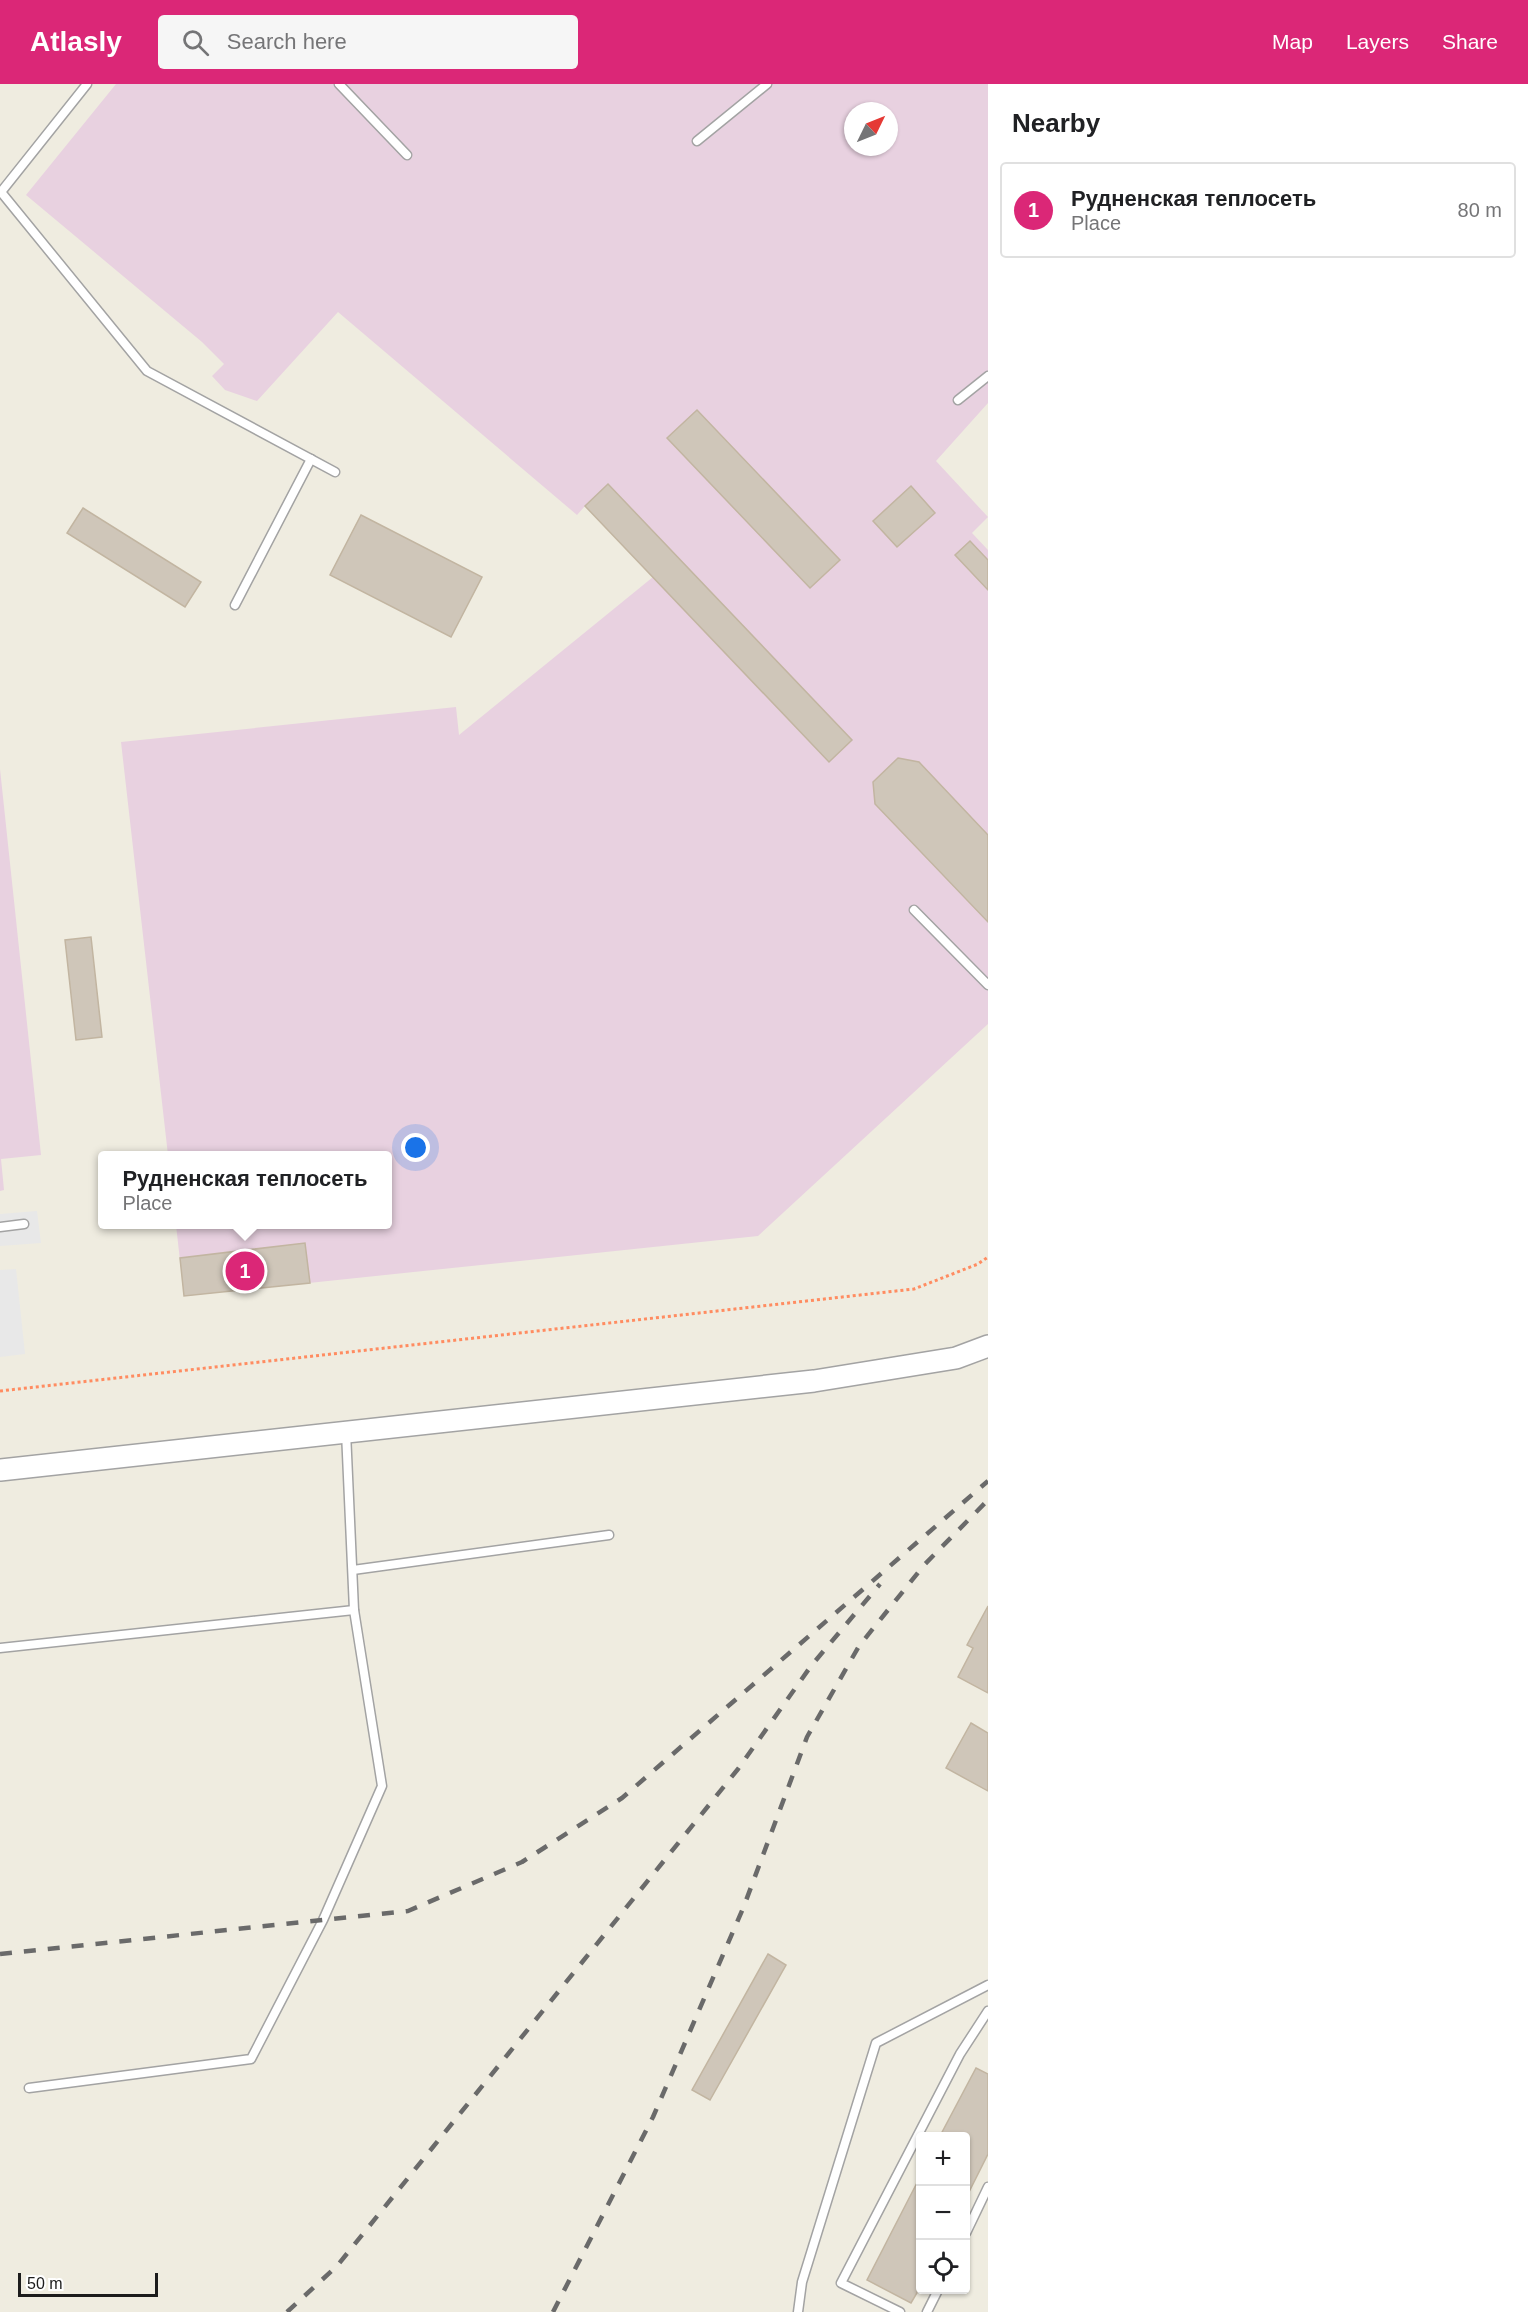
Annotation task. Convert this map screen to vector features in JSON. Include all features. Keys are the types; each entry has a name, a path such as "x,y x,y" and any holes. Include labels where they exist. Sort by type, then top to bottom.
{"street":[{"path":"0,1470 814,1381 956,1358 988,1346"}],"lane":[{"path":"87,84 2,192 147,371 335,472"},
{"path":"339,84 407,155"},
{"path":"697,141 767,84"},
{"path":"958,400 988,376"},
{"path":"235,605 310,459"},
{"path":"914,910 988,984"},
{"path":"0,1227 24,1224"},
{"path":"29,2088 251,2059 323,1920 382,1786 354,1610 346,1432"},
{"path":"352,1570 609,1534"},
{"path":"0,1648 354,1610"},
{"path":"798,2312 802,2282 876,2043 988,1985"},
{"path":"900,2312 842,2283 960,2054 988,2011"},
{"path":"970,2225 988,2187"},
{"path":"927,2312 936,2294"}],"path":[{"path":"0,1392 914,1289 978,1264 988,1257"}],"shaded area":[{"path":"116,84 988,84 988,403 936,461 988,517 972,533 988,550 988,1024 758,1236 184,1296 176,1229 392,1229 392,1151 168,1151 121,742 456,707 459,735 653,577 585,506 577,515 338,312 257,401 225,390 212,376 224,364 202,342 26,195"},
{"path":"0,769 41,1155 1,1159 4,1190 0,1191"},
{"path":"37,1211 41,1243 0,1246 0,1214"},
{"path":"16,1269 25,1354 0,1357 0,1270"}],"building":[{"path":"697,410 840,560 810,588 667,438"},
{"path":"608,484 852,740 829,762 585,506"},
{"path":"911,486 935,513 897,547 873,521"},
{"path":"83,508 201,582 185,607 67,533"},
{"path":"361,515 482,577 451,637 330,575"},
{"path":"970,541 988,560 988,590 955,555"},
{"path":"898,758 919,762 988,835 988,922 875,804 873,782"},
{"path":"91,937 102,1037 76,1040 65,940"},
{"path":"305,1243 310,1283 184,1296 180,1258"},
{"path":"988,1606 988,1693 958,1677 973,1648 967,1645"},
{"path":"971,1723 988,1733 988,1791 946,1768"},
{"path":"768,1954 786,1965 710,2100 692,2090"},
{"path":"976,2068 988,2074 988,2154 970,2190 970,2132 942,2132"},
{"path":"916,2185 916,2294 911,2303 867,2280"}],"railway":[{"path":"0,1954 408,1911 522,1862 622,1798 988,1481"},
{"path":"553,2312 653,2117 744,1906 807,1737 859,1646 925,1564 988,1500"},
{"path":"287,2312 337,2266 738,1769 811,1666 880,1584"}],"place":[{"name":"Рудненская теплосеть","path":"245,1271"}]}
